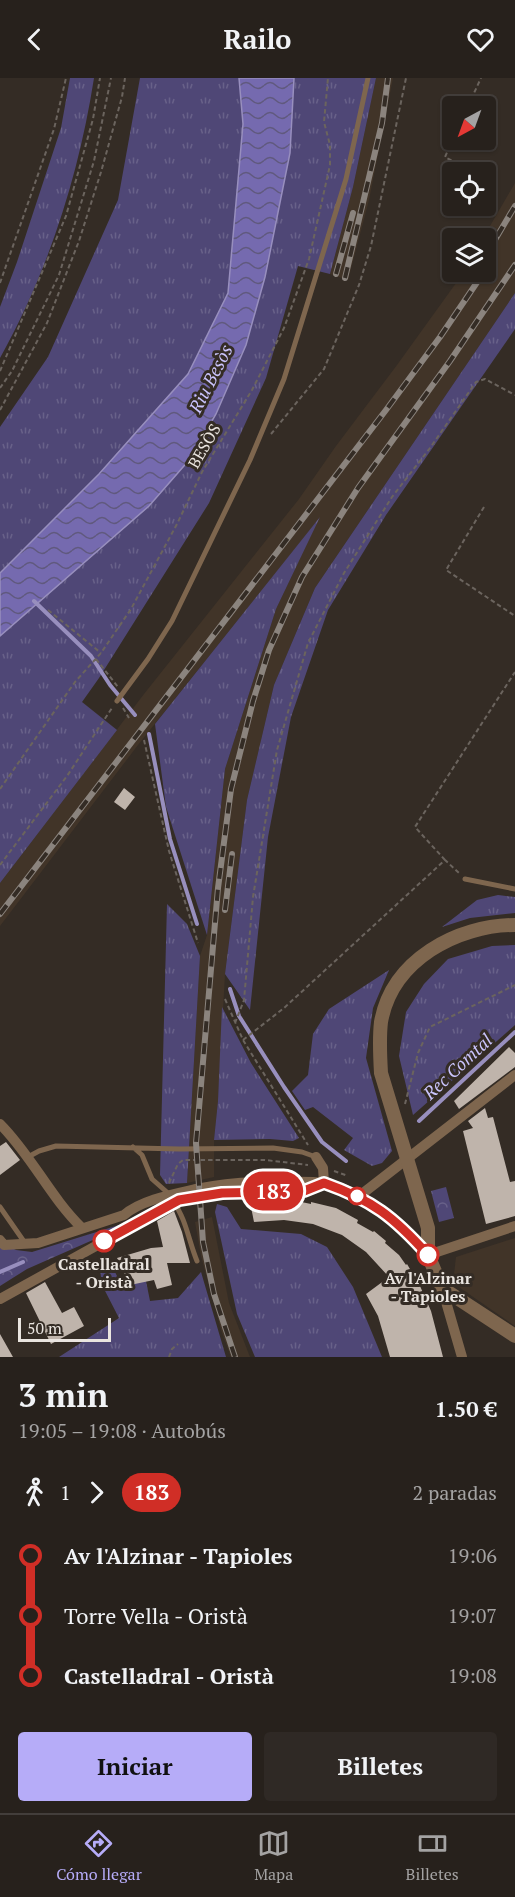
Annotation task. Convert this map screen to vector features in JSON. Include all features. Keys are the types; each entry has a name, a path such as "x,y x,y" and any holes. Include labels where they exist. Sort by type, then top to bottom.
{"street":[{"path":"428,1255 428,1228 381,1072 382,1021 390,996 403,975 419,958 439,943 498,925 515,925"},
{"path":"358,1197 515,1075"},
{"path":"0,1125 28,1156 61,1206 82,1228"},
{"path":"316,1157 323,1168 324,1183"},
{"path":"0,1240 4,1245 38,1243 124,1215 130,1210 170,1194 244,1181 324,1183 375,1205 428,1255 442,1288 462,1357"},
{"path":"0,1299 144,1219 170,1194"},
{"path":"124,1215 144,1219"},
{"path":"428,1255 515,1226"},
{"path":"442,1288 515,1336"}],"lane":[{"path":"117,701 172,621 250,460 284,380 346,179 368,78"},
{"path":"465,879 515,889"},
{"path":"28,1156 39,1150 56,1146 179,1149 273,1148 302,1152 316,1157"},
{"path":"133,1147 142,1155 152,1179 170,1194 181,1212 196,1261"},
{"path":"0,1207 26,1244"}],"path":[{"path":"0,283 54,129 66,78"},
{"path":"0,371 66,216 93,119 100,78"},
{"path":"0,388 12,371 59,275 94,161 111,78"},
{"path":"0,410 47,323 79,241 101,172 125,78"},
{"name":"BESÒS","path":"0,789 75,682 101,653 131,609 202,472 252,390 284,328 309,259 330,165 330,145 324,122 328,78"},
{"path":"265,442 324,369 359,285 371,246 406,78"},
{"path":"473,96 481,78"},
{"path":"448,150 445,157 454,162"},
{"path":"235,1023 244,1000 253,897 277,750 308,643 344,573 392,497 476,382 485,379 515,395"},
{"path":"484,507 446,570 515,616"},
{"path":"48,610 101,653"},
{"path":"96,659 115,683"},
{"path":"465,879 415,827 515,672"},
{"path":"0,864 67,776 117,701 129,718"},
{"path":"144,740 166,840 198,943"},
{"path":"243,1040 284,1008 445,860"},
{"path":"404,1107 418,1053 430,1027 515,985"},
{"path":"225,999 243,1040 316,1157"},
{"path":"170,1194 178,1164 183,1160 265,1160 323,1168 348,1176"},
{"path":"169,1357 172,1348 178,1344"}],"shaded area":[{"path":"376,78 393,78 369,200 348,280 330,274 353,187"},
{"path":"515,183 515,293 315,588 274,685 247,800 225,974 214,1140 214,1177 187,1183 200,956 207,935 225,769 276,609 318,520 138,745 0,926 0,883 144,694 299,499 457,282 496,282 496,228 489,228"},
{"path":"212,1217 229,1303 250,1357 231,1357 201,1256 195,1222"},
{"path":"515,1238 515,1326 453,1283 456,1257"}],"green space":[{"path":"70,78 94,78 80,151 47,257 33,292 0,358 0,307 61,128"},
{"path":"140,78 239,78 243,124 228,293 188,374 99,474 0,573 0,427 48,357 118,200"},
{"path":"294,78 376,78 353,187 330,274 298,266 266,378 209,503 82,702 117,730 0,883 0,636 149,506 190,459 216,414 246,345 265,277 290,153"},
{"path":"515,293 515,329 386,515 328,610 291,717 268,837 250,1010 225,974 247,800 274,685 315,588"},
{"path":"320,517 276,609 225,769 207,935 166,807 155,724"},
{"path":"498,895 515,897 515,913 470,918 442,927 477,900"},
{"path":"167,904 187,924 200,956 187,1183 166,1184 160,1175"},
{"path":"515,945 515,1025 413,1115 399,1056 406,1012 424,984 448,959 492,946"},
{"path":"389,970 373,1008 366,1058 392,1151 382,1163 372,1166 344,1150 353,1138 313,1107 305,1110 292,1091 308,1075 313,1034 329,1009"},
{"path":"222,1007 251,1063 299,1138 293,1141 214,1140"},
{"path":"446,1187 454,1218 439,1222 431,1191"},
{"path":"217,1204 227,1207 241,1229 301,1234 327,1247 353,1287 382,1357 255,1357 237,1314 215,1212"},
{"path":"119,1225 120,1228 27,1269 0,1286 0,1242 16,1250 32,1252"},
{"path":"110,1262 119,1280 145,1276 150,1301 178,1298 201,1272 226,1357 59,1357 119,1318 102,1285 100,1269"}],"water":[{"name":"Riu Besòs","path":"239,78 294,78 290,153 265,277 246,345 216,414 190,459 149,506 0,636 0,573 99,474 188,374 228,293 243,124"}],"building":[{"path":"124,788 135,797 125,810 114,802"},
{"path":"509,1047 515,1053 515,1067 459,1109 454,1101"},
{"path":"485,1108 488,1118 493,1117 510,1182 515,1181 515,1216 486,1224 463,1131 473,1128 468,1121"},
{"path":"6,1142 20,1160 0,1175 0,1146"},
{"path":"287,1199 336,1208 358,1220 357,1223 374,1231 386,1241 385,1243 407,1264 420,1286 431,1311 443,1357 390,1357 378,1316 366,1294 389,1277 366,1252 342,1235 313,1224 284,1220 254,1222 250,1202"},
{"path":"174,1211 190,1263 167,1263 172,1285 157,1289 154,1280 130,1285 117,1258 151,1248 163,1247 157,1221"},
{"path":"45,1282 62,1313 74,1307 84,1326 51,1344 26,1293"},
{"path":"0,1334 13,1357 0,1357"}],"waterway":[{"path":"34,601 91,656 110,685 135,715"},
{"path":"149,734 170,839 197,924"},
{"path":"230,989 239,1016 284,1087 322,1142 346,1161"},
{"name":"Rec Comtal","path":"419,1121 515,1032"},
{"name":"Rec Comtal","path":"0,1272 23,1262"}],"railway":[{"path":"345,278 382,123 388,78"},
{"path":"496,238 515,206"},
{"path":"336,274 353,213"},
{"path":"235,1357 214,1294 203,1242 196,1143 218,888 231,789 253,701 269,650 302,577 358,488 450,361 515,265"},
{"path":"0,914 386,410 477,282"},
{"path":"225,910 232,854"}],"bus line":[{"name":"183","path":"104,1241 179,1200 222,1193 304,1191 324,1183 375,1205 411,1236 428,1255"}],"place":[{"name":"Castelladral - Oristà","path":"104,1241"},
{"name":"Av l'Alzinar - Tapioles","path":"428,1255"}]}
